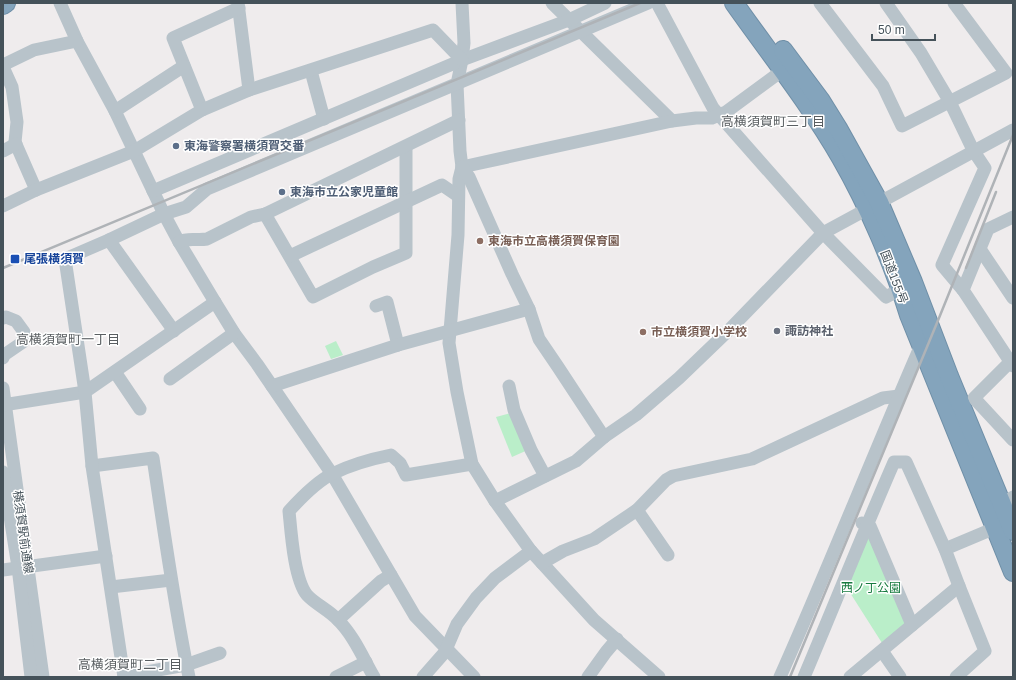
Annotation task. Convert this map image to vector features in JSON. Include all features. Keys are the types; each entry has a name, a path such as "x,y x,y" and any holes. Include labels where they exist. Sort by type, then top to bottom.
{"highway":[{"name":"国道155号","path":"734,3 783,70 873,205 909,315 1013,572"},
{"name":"国道155号","path":"748,3 821,101 839,130 873,205 913,282 949,376 1007,501 1013,531"}],"street":[{"path":"60,3 78,41 115,111 164,214 179,242 234,333 332,474 415,616 474,677"},
{"path":"462,3 464,43 457,84 462,167 459,179 458,235 449,343 457,392 472,464 495,501 531,551 594,620 659,677"},
{"path":"552,3 672,121"},
{"path":"153,191 462,60 569,20 605,3"},
{"path":"220,653 188,671 124,676 92,466 85,392 65,259 164,214 186,207 207,189 648,3"},
{"path":"657,3 713,108 823,234 886,297 901,289"},
{"path":"820,3 883,86 902,126 1009,71 954,3"},
{"path":"888,4 921,53 950,102 973,150 985,168 942,264 963,290 1012,363 974,398 1013,440"},
{"path":"202,110 173,38 239,5 249,90"},
{"path":"3,206 36,190 134,151 202,110 249,90 433,30 462,60"},
{"path":"36,190 16,144 17,122 12,87 3,66 34,50 78,41"},
{"path":"115,111 184,66"},
{"path":"462,167 672,121 712,118 726,112 783,70"},
{"path":"311,71 324,119"},
{"path":"179,242 186,239 207,239 251,216 265,214 459,120"},
{"path":"495,501 576,461 604,437 636,415 730,329 823,234 973,150 1013,130"},
{"path":"3,151 16,144"},
{"path":"265,214 313,297 373,267 406,253 406,147"},
{"path":"462,167 469,177 529,309 539,340 558,366 604,437"},
{"path":"290,256 442,185 458,196"},
{"path":"963,290 988,229 1013,217"},
{"path":"109,240 174,331"},
{"path":"980,249 1013,298"},
{"path":"4,404 85,392 215,302"},
{"path":"376,306 387,302 398,345"},
{"path":"272,386 398,345 450,332 529,309"},
{"path":"3,318 6,317 16,321 24,332 23,342 4,355 3,358"},
{"path":"170,379 234,333"},
{"path":"780,677 815,599 921,345"},
{"path":"115,372 140,409"},
{"path":"509,386 514,410 531,450 545,476"},
{"name":"横須賀駅前通線","path":"3,388 23,567 31,677"},
{"path":"542,563 563,551 594,539 637,510 666,480 673,476 752,459 883,398 899,396"},
{"path":"374,677 359,649 338,620 307,594 300,582 289,511 332,474 358,464 391,455 400,463 406,475 472,464"},
{"path":"92,466 152,458 171,580 188,671"},
{"path":"804,677 894,462 906,462 945,549 985,651 956,677"},
{"name":"横須賀駅前通線","path":"3,472 23,567 43,677"},
{"path":"637,510 668,555"},
{"path":"848,519 870,526 912,625"},
{"path":"945,549 995,528"},
{"path":"423,677 443,655 445,648 460,620 476,598 495,578 531,551"},
{"path":"3,570 106,556"},
{"path":"338,620 381,581 391,575"},
{"path":"111,587 171,580"},
{"path":"850,677 959,586"},
{"path":"588,677 617,639"},
{"path":"882,651 900,677"},
{"path":"336,677 366,662"}],"green space":[{"path":"336,341 343,355 331,359 325,346"},
{"path":"515,412 530,449 512,457 496,417"},
{"name":"西ノ丁公園","path":"868,538 872,538 908,621 882,643 847,588"}],"railway":[{"path":"3,268 640,3"},
{"path":"790,677 1013,135"},
{"path":"966,268 996,192"}],"place":[{"name":"東海警察署横須賀交番","path":"176,146"},
{"name":"東海市立公家児童館","path":"282,192"},
{"name":"東海市立高横須賀保育園","path":"480,241"},
{"name":"尾張横須賀","path":"15,259"},
{"name":"諏訪神社","path":"777,331"},
{"name":"市立横須賀小学校","path":"643,332"}],"district":[{"name":"高横須賀町三丁目","path":"773,121"},
{"name":"高横須賀町一丁目","path":"68,339"},
{"name":"高横須賀町二丁目","path":"130,664"}]}
